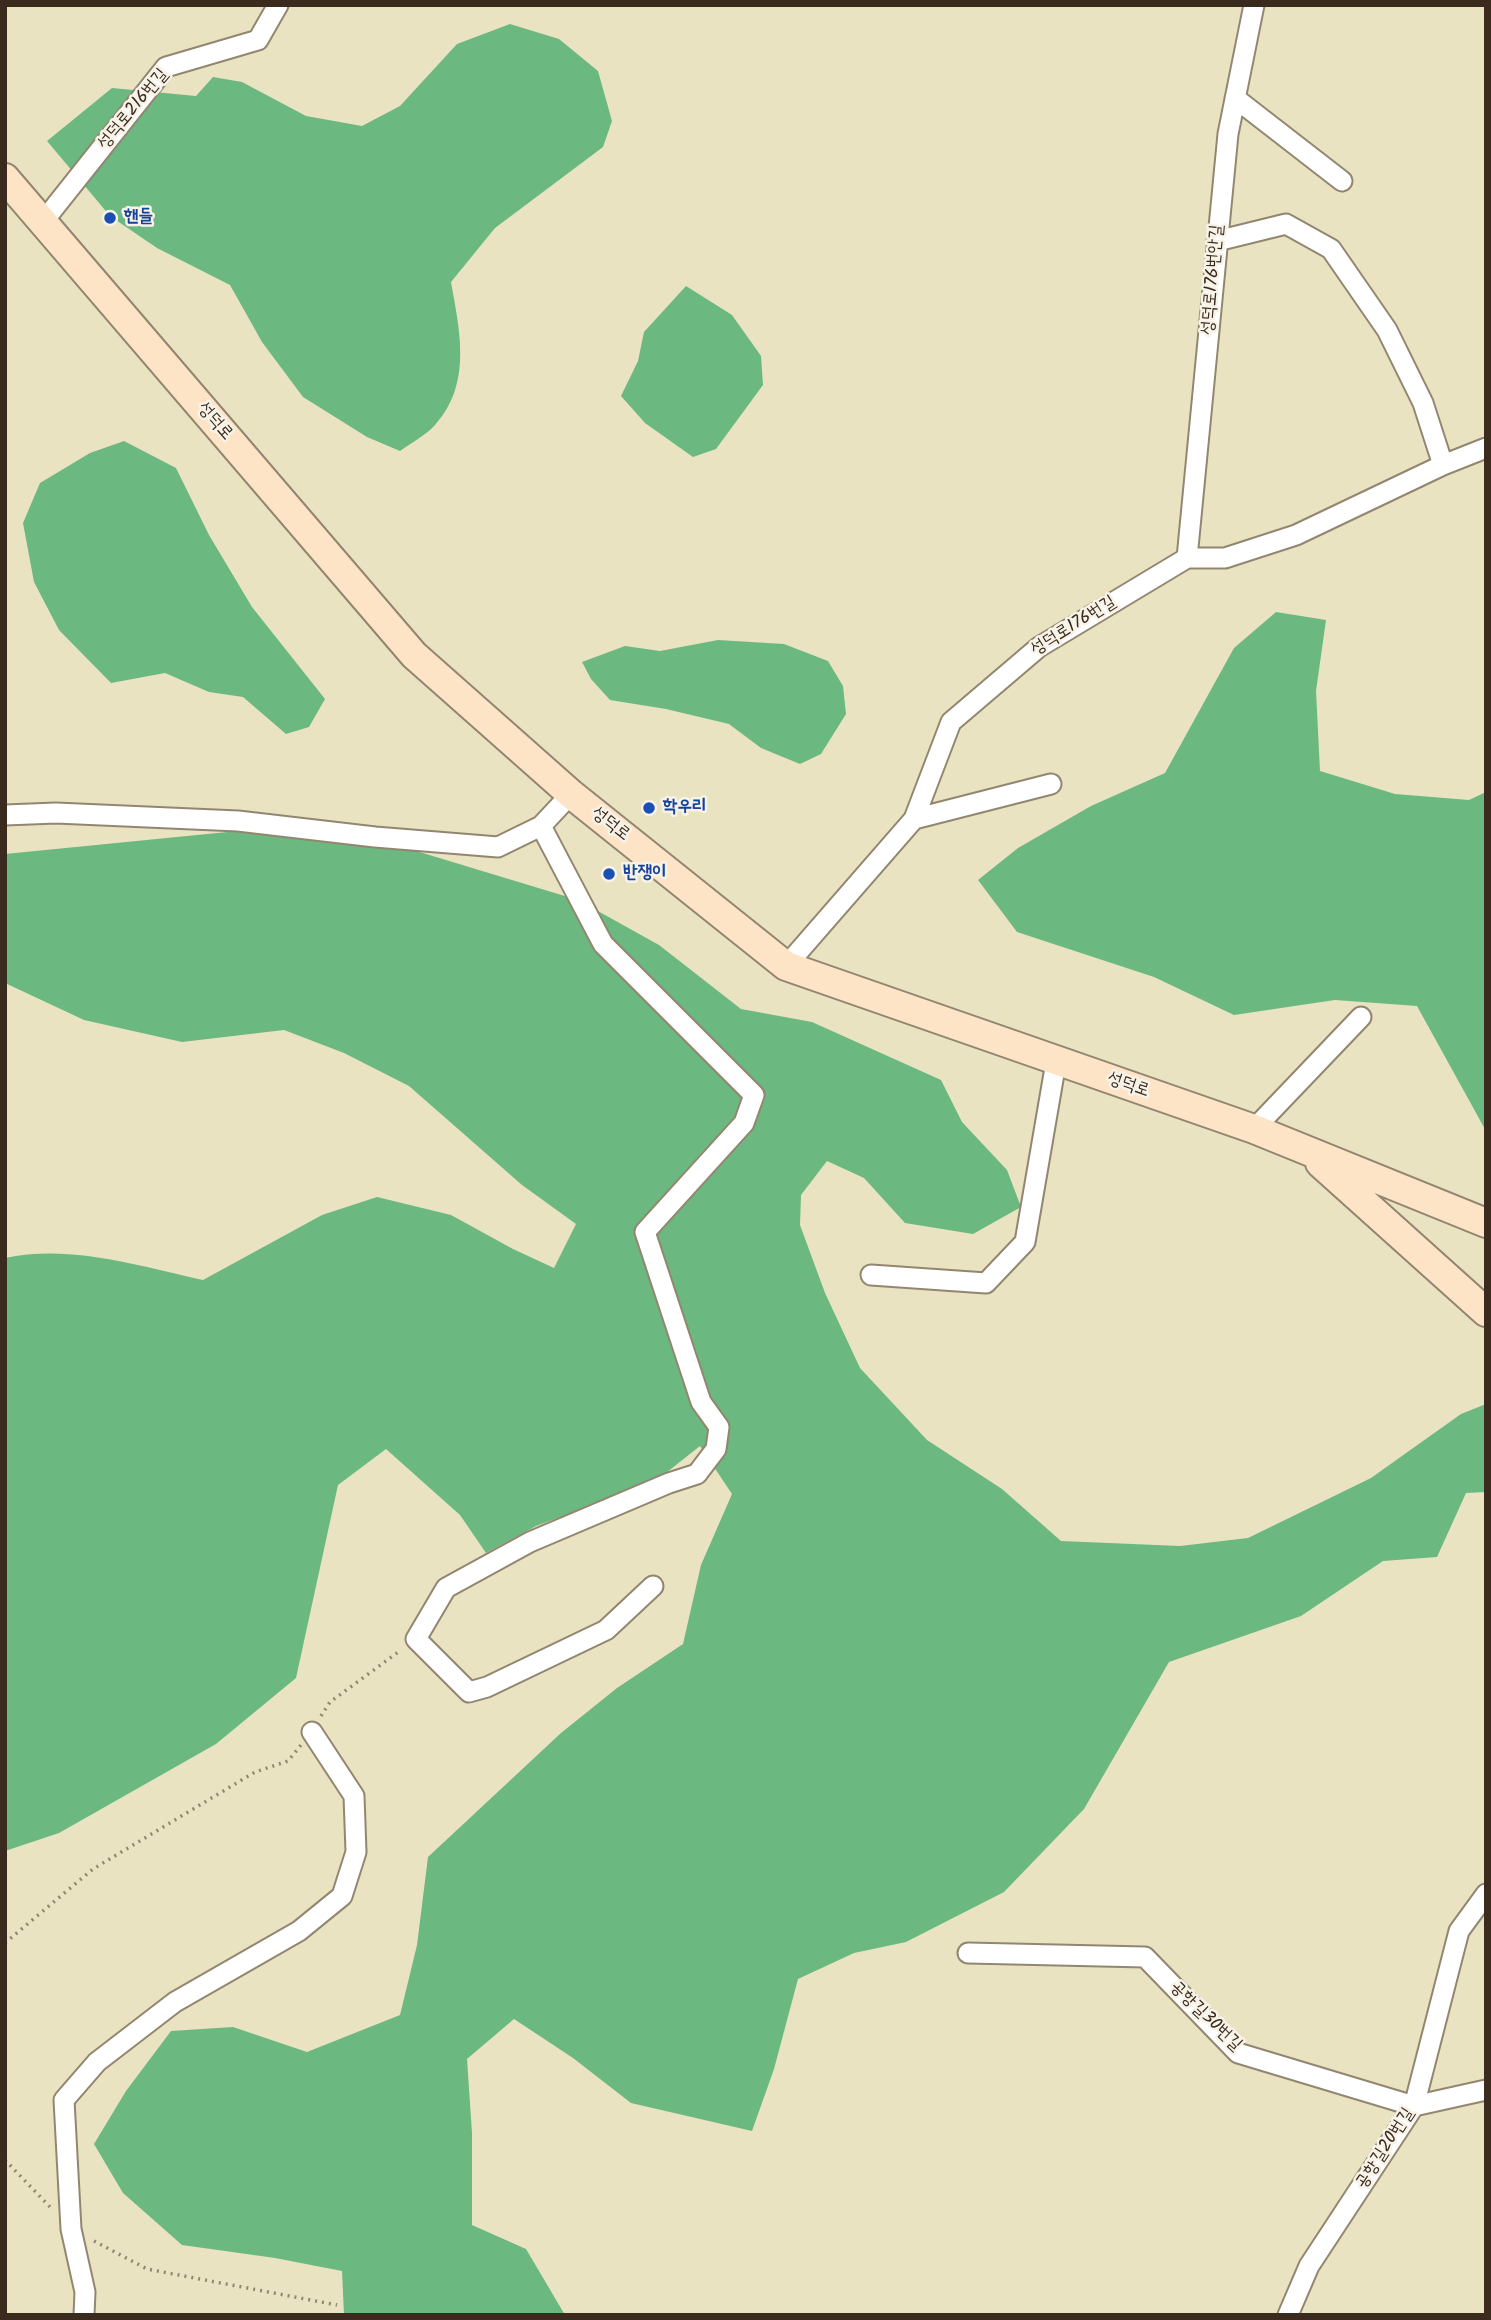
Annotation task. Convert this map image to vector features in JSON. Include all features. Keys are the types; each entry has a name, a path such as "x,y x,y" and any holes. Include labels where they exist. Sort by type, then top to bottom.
{"street":[{"name":"성덕로216번길","path":"43,223 166,67 258,40 278,5"},
{"name":"성덕로176번안길","path":"1187,558 1228,134 1254,5"},
{"path":"1235,98 1342,181"},
{"name":"성덕로","path":"5,178 414,655 570,794 786,966 1254,1129 1486,1223"},
{"path":"1217,241 1286,224 1331,249 1387,330 1423,403 1443,465"},
{"path":"1187,558 1225,558 1296,535 1443,465 1486,448"},
{"name":"성덕로176번길","path":"786,966 914,819 951,722 1039,647 1187,558"},
{"path":"914,819 1051,784"},
{"path":"5,815 56,813 238,821 375,837 498,847 541,826 570,794"},
{"path":"541,826 603,944 754,1095 744,1123 645,1232 701,1402 719,1427 716,1450 697,1474 668,1483 530,1542 446,1588 416,1639 469,1692 486,1687 606,1630 653,1586"},
{"path":"1254,1129 1361,1017"},
{"path":"871,1275 986,1283 1025,1242 1056,1062"},
{"path":"1304,1149 1486,1312"},
{"path":"84,2315 85,2292 71,2229 64,2100 97,2062 175,2002 299,1931 342,1896 356,1852 354,1797 312,1732"},
{"name":"공항길20번길","path":"1288,2315 1309,2266 1415,2106 1459,1931 1486,1894"},
{"name":"공항길30번길","path":"968,1952 1145,1957 1238,2053 1415,2106 1486,2090"}],"path":[{"path":"5,1943 93,1869 255,1772 288,1760 312,1732 330,1702 416,1639"},
{"path":"5,2160 71,2229 147,2269 337,2305"}],"green space":[{"path":"510,24 559,39 598,71 612,121 603,147 495,228 451,282 460,338 459,375 454,392 447,409 435,425 400,451 367,437 303,397 262,342 230,285 157,248 110,216 47,141 112,88 196,96 213,77 242,82 306,116 362,126 400,106 457,44"},
{"path":"686,286 732,315 761,356 763,385 716,449 693,457 645,423 621,396 638,361 644,332"},
{"path":"124,441 176,468 209,535 252,607 325,699 309,727 286,734 243,697 209,692 165,673 111,683 59,630 34,582 23,523 40,483 90,453"},
{"path":"1276,612 1326,620 1316,691 1320,771 1395,794 1469,800 1486,792 1486,1131 1417,1006 1335,1000 1234,1015 1154,977 1017,932 978,880 1018,848 1091,806 1165,773 1234,648"},
{"path":"718,640 784,644 828,661 843,686 846,714 821,754 800,764 761,748 729,724 666,709 610,700 591,679 582,662 625,646 660,651"},
{"path":"288,826 403,847 578,900 659,945 741,1009 812,1022 941,1080 962,1122 1007,1170 1021,1207 973,1234 905,1223 864,1178 827,1161 801,1195 800,1225 825,1293 860,1368 927,1440 1002,1489 1061,1541 1180,1546 1248,1538 1371,1478 1461,1414 1486,1404 1486,1492 1466,1493 1437,1557 1383,1561 1301,1616 1169,1662 1084,1809 1004,1892 906,1942 854,1953 798,1979 774,2069 752,2131 631,2103 573,2058 514,2019 467,2059 472,2133 472,2225 526,2249 565,2315 344,2315 342,2271 182,2245 123,2193 94,2144 126,2091 171,2031 233,2027 307,2052 400,2015 417,1945 428,1857 561,1733 617,1688 683,1644 701,1565 732,1494 700,1446 652,1484 536,1526 486,1553 460,1515 386,1449 338,1485 296,1678 216,1744 59,1833 5,1851 5,1258 30,1254 79,1255 203,1280 322,1215 377,1197 451,1215 554,1268 576,1224 522,1185 409,1086 344,1053 284,1030 182,1042 84,1020 5,983 5,854"}],"place":[{"name":"핸들","path":"110,218"},
{"name":"학우리","path":"649,808"},
{"name":"반쟁이","path":"609,874"}]}
